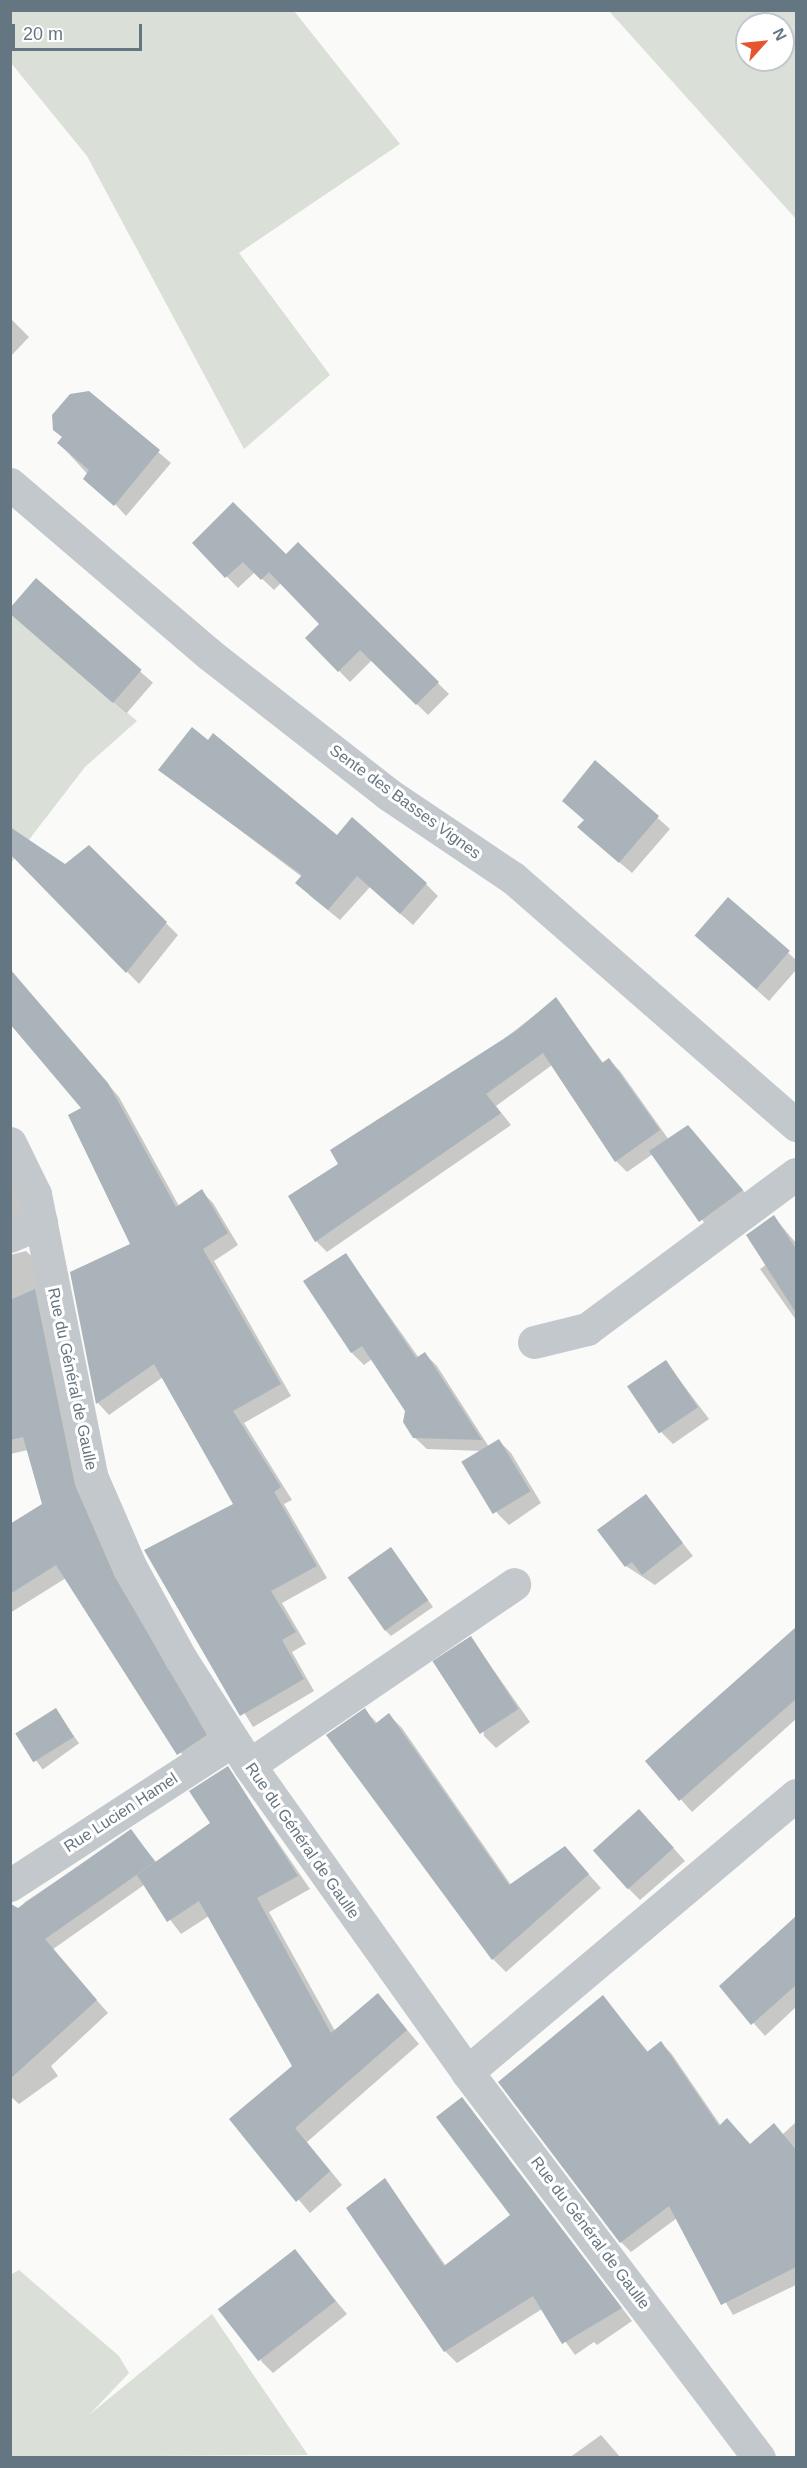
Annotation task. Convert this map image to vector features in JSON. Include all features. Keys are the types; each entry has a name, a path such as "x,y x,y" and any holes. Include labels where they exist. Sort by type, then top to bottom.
{"street":[{"name":"Sente des Basses Vignes","path":"10,484 209,654 388,794 513,878 796,1125"},
{"name":"Rue du Général de Gaulle","path":"10,1143 41,1222 92,1478 131,1568 240,1753 467,2072 759,2457"},
{"path":"534,1342 587,1329 796,1174"},
{"path":"10,1236 41,1222"},
{"name":"Rue Lucien Hamel","path":"10,1885 240,1753 514,1584"},
{"path":"467,2072 796,1795"}],"shaded area":[{"path":"10,11 294,11 400,144 239,253 330,375 244,449 87,156 11,63"},
{"path":"609,11 796,11 796,219"},
{"path":"11,614 137,721 85,767 11,863"},
{"path":"19,2270 119,2356 129,2373 89,2415 212,2314 308,2455 11,2457 10,2275"}],"building":[{"path":"89,391 160,450 114,506 83,479 89,470 57,443 62,437 53,430 52,415 70,394"},
{"path":"233,502 286,554 298,542 439,682 416,705 360,650 338,672 305,638 319,624 269,572 261,580 243,562 225,578 192,543"},
{"path":"36,578 142,670 113,703 10,614 10,608"},
{"path":"192,727 208,740 213,733 337,835 352,817 427,883 400,914 357,876 328,910 295,883 302,875 158,770"},
{"path":"595,760 659,816 619,863 577,827 584,820 562,801"},
{"path":"10,827 65,864 89,845 167,922 126,973 10,854"},
{"path":"728,897 790,951 756,989 695,935"},
{"path":"10,969 108,1083 176,1207 202,1189 228,1233 203,1249 281,1384 233,1411 281,1487 274,1492 317,1566 271,1591 296,1632 282,1640 304,1679 240,1716 144,1550 233,1504 154,1364 96,1404 70,1272 130,1244 68,1115 81,1108 10,1024"},
{"path":"556,997 602,1063 609,1058 660,1130 615,1162 543,1053 486,1094 501,1113 315,1242 288,1196 338,1164 330,1150 516,1031"},
{"path":"688,1125 743,1190 699,1222 649,1151"},
{"path":"774,1215 796,1249 796,1313 746,1235"},
{"path":"346,1253 416,1358 425,1352 482,1440 413,1438 403,1422 405,1411 362,1346 351,1353 303,1281"},
{"path":"35,1289 75,1485 115,1577 207,1735 177,1755 56,1565 10,1594 10,1524 42,1504 23,1437 10,1440 10,1300"},
{"path":"666,1360 698,1407 659,1434 627,1386"},
{"path":"499,1439 530,1491 493,1514 461,1462"},
{"path":"646,1494 683,1543 642,1575 632,1562 625,1567 597,1530"},
{"path":"391,1547 428,1600 385,1631 348,1577"},
{"path":"796,1627 796,1699 679,1801 645,1761"},
{"path":"471,1636 518,1709 480,1734 432,1661"},
{"path":"56,1708 74,1737 33,1762 15,1733"},
{"path":"365,1708 375,1724 389,1713 509,1885 565,1846 589,1874 492,1960 326,1735"},
{"path":"228,1766 298,1876 257,1898 331,2033 378,1993 407,2030 295,2128 330,2171 296,2202 229,2119 292,2066 199,1901 167,1922 137,1875 210,1823 189,1791"},
{"path":"639,1809 674,1848 628,1889 593,1850"},
{"path":"131,1829 155,1862 45,1939 97,2000 10,2079 11,1904 18,1908"},
{"path":"796,1916 796,1985 751,2025 719,1986"},
{"path":"603,1995 647,2052 661,2041 719,2126 727,2118 750,2144 774,2123 796,2150 796,2267 721,2305 669,2206 620,2243 498,2082"},
{"path":"462,2097 622,2308 562,2344 533,2296 444,2352 346,2208 385,2178 444,2266 510,2215 436,2117"},
{"path":"295,2249 336,2301 258,2361 218,2309"}]}
